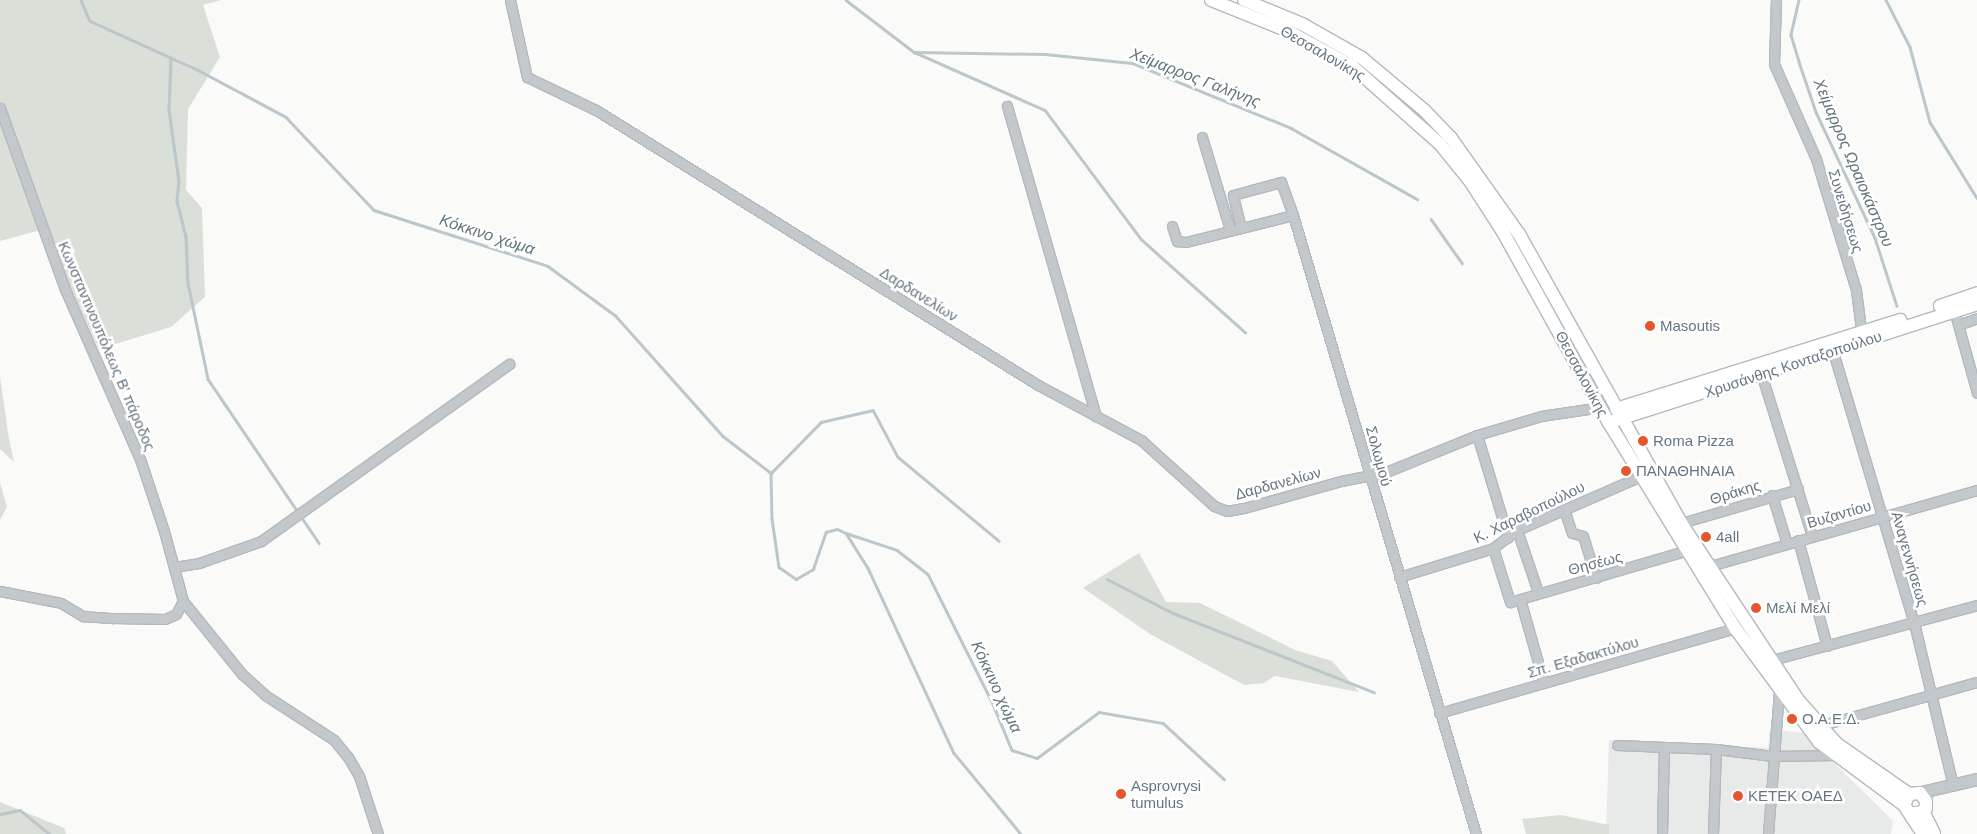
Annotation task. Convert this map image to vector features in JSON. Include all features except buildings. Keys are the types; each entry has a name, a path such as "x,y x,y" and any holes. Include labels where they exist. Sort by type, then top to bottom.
{"main road":[{"name":"Θεσσαλονίκης","path":"1211,0 1286,30 1352,66 1404,108 1440,144 1470,181 1681,522 1772,660 1819,726 1847,752 1915,803 1934,834"},
{"name":"Θεσσαλονίκης","path":"1244,0 1302,24 1362,58 1424,110 1451,138 1519,234 1612,412 1641,476 1735,628 1810,731 1835,755 1915,803 1923,834"},
{"name":"Χρυσάνθης Κονταξοπούλου","path":"1863,338 1977,294"},
{"name":"Χρυσάνθης Κονταξοπούλου","path":"1612,412 1760,370 1977,304"}],"street":[{"name":"Δαρδανελίων","path":"510,0 527,77 596,110 1038,385 1141,440 1204,498 1227,511 1370,476"},
{"name":"Συνειδήσεως","path":"1776,0 1774,64 1816,159 1856,290 1863,338"},
{"path":"1007,106 1096,416"},
{"name":"Κωνσταντινουπόλεως Β' πάροδος","path":"0,108 64,288 140,459 183,601"},
{"path":"1202,137 1230,230"},
{"name":"Σολωμού","path":"1241,228 1233,195 1280,182 1293,215 1476,834"},
{"path":"1172,226 1177,241 1186,242 1293,215"},
{"path":"1954,310 1977,393"},
{"path":"1958,325 1977,318"},
{"name":"Αναγεννήσεως","path":"1832,348 1884,516 1914,623 1953,785"},
{"path":"174,567 199,563 261,541 509,364"},
{"path":"1760,370 1812,536"},
{"name":"Χρυσάνθης Κονταξοπούλου","path":"1370,476 1406,466 1476,435 1541,416 1612,412"},
{"path":"1476,435 1508,537"},
{"name":"Κ. Χαραβοπούλου","path":"1399,577 1493,548 1517,530 1641,476"},
{"name":"Θράκης","path":"1681,522 1798,489"},
{"name":"Βυζαντίου","path":"1710,566 1977,490"},
{"path":"1772,495 1787,544"},
{"path":"1564,509 1572,533 1583,536 1596,578"},
{"path":"1517,530 1538,592"},
{"path":"1798,540 1827,646"},
{"name":"Θησέως","path":"1493,548 1509,602 1538,592 1596,578 1688,550"},
{"path":"0,591 61,604 83,616 111,618 165,619 176,614 183,601 248,680 265,696 334,740 348,757 359,776 378,834"},
{"path":"1520,599 1544,683"},
{"path":"1772,660 1977,605"},
{"name":"Σπ. Εξαδακτύλου","path":"1439,713 1735,628"},
{"path":"1819,726 1931,693 1977,682"},
{"path":"1768,834 1773,756 1780,691"},
{"path":"1617,745 1716,749 1773,756 1835,755"},
{"path":"1662,834 1664,747"},
{"path":"1713,834 1716,749"},
{"path":"1915,803 1953,785 1977,779"}],"shaded area":[{"path":"0,0 221,0 203,5 220,57 188,109 186,190 202,208 205,297 171,327 99,349 44,229 0,241"},
{"path":"0,377 9,439 14,462 0,449"},
{"path":"0,483 7,507 0,520"},
{"path":"1139,553 1166,602 1200,603 1295,650 1332,661 1359,692 1275,676 1264,683 1244,685 1150,634 1083,588"},
{"name":"ΚΕΤΕΚ ΟΑΕΔ","path":"1770,729 1804,733 1893,821 1891,834 1606,834 1609,740 1768,748"},
{"path":"0,802 64,828 66,834 0,834"},
{"path":"1561,815 1609,825 1609,834 1526,834 1522,819"}],"waterway":[{"name":"Κόκκινο χώμα","path":"81,0 90,21 200,71 286,117 374,210 548,266 616,316 723,436 771,473 772,519 779,567 796,579 813,569 826,532 837,529 846,533 868,568 954,753 1021,834"},
{"name":"Χείμαρρος Γαλήνης","path":"846,0 914,52 1045,110 1141,239 1245,332"},
{"name":"Χείμαρρος Ωραιοκάστρου","path":"1799,0 1791,35 1799,62 1816,112 1875,238 1897,306"},
{"name":"Χείμαρρος Ωραιοκάστρου","path":"1886,0 1910,47 1930,122 1977,198"},
{"name":"Χείμαρρος Γαλήνης","path":"914,52 1045,54 1132,63 1291,128 1417,199"},
{"name":"Κόκκινο χώμα","path":"171,58 169,110 179,181 177,201 186,236 188,283 208,379 319,543"},
{"path":"1431,219 1462,263"},
{"name":"Κόκκινο χώμα","path":"771,473 821,422 873,410 898,457 999,541"},
{"name":"Κόκκινο χώμα","path":"846,533 897,550 928,574 993,704 1012,750 1037,758 1099,712 1163,723 1224,779"},
{"name":"Κόκκινο χώμα","path":"1107,579 1173,613 1374,692"},
{"path":"0,814 20,810 50,834"}],"place":[{"name":"Masoutis","path":"1650,326"},
{"name":"Roma Pizza","path":"1643,441"},
{"name":"ΠΑΝΑΘΗΝΑΙΑ","path":"1626,471"},
{"name":"4all","path":"1706,537"},
{"name":"Μελί Μελί","path":"1756,608"},
{"name":"Ο.Α.Ε.Δ.","path":"1792,719"},
{"name":"Asprovrysi tumulus","path":"1121,794"},
{"name":"ΚΕΤΕΚ ΟΑΕΔ","path":"1738,796"}]}
